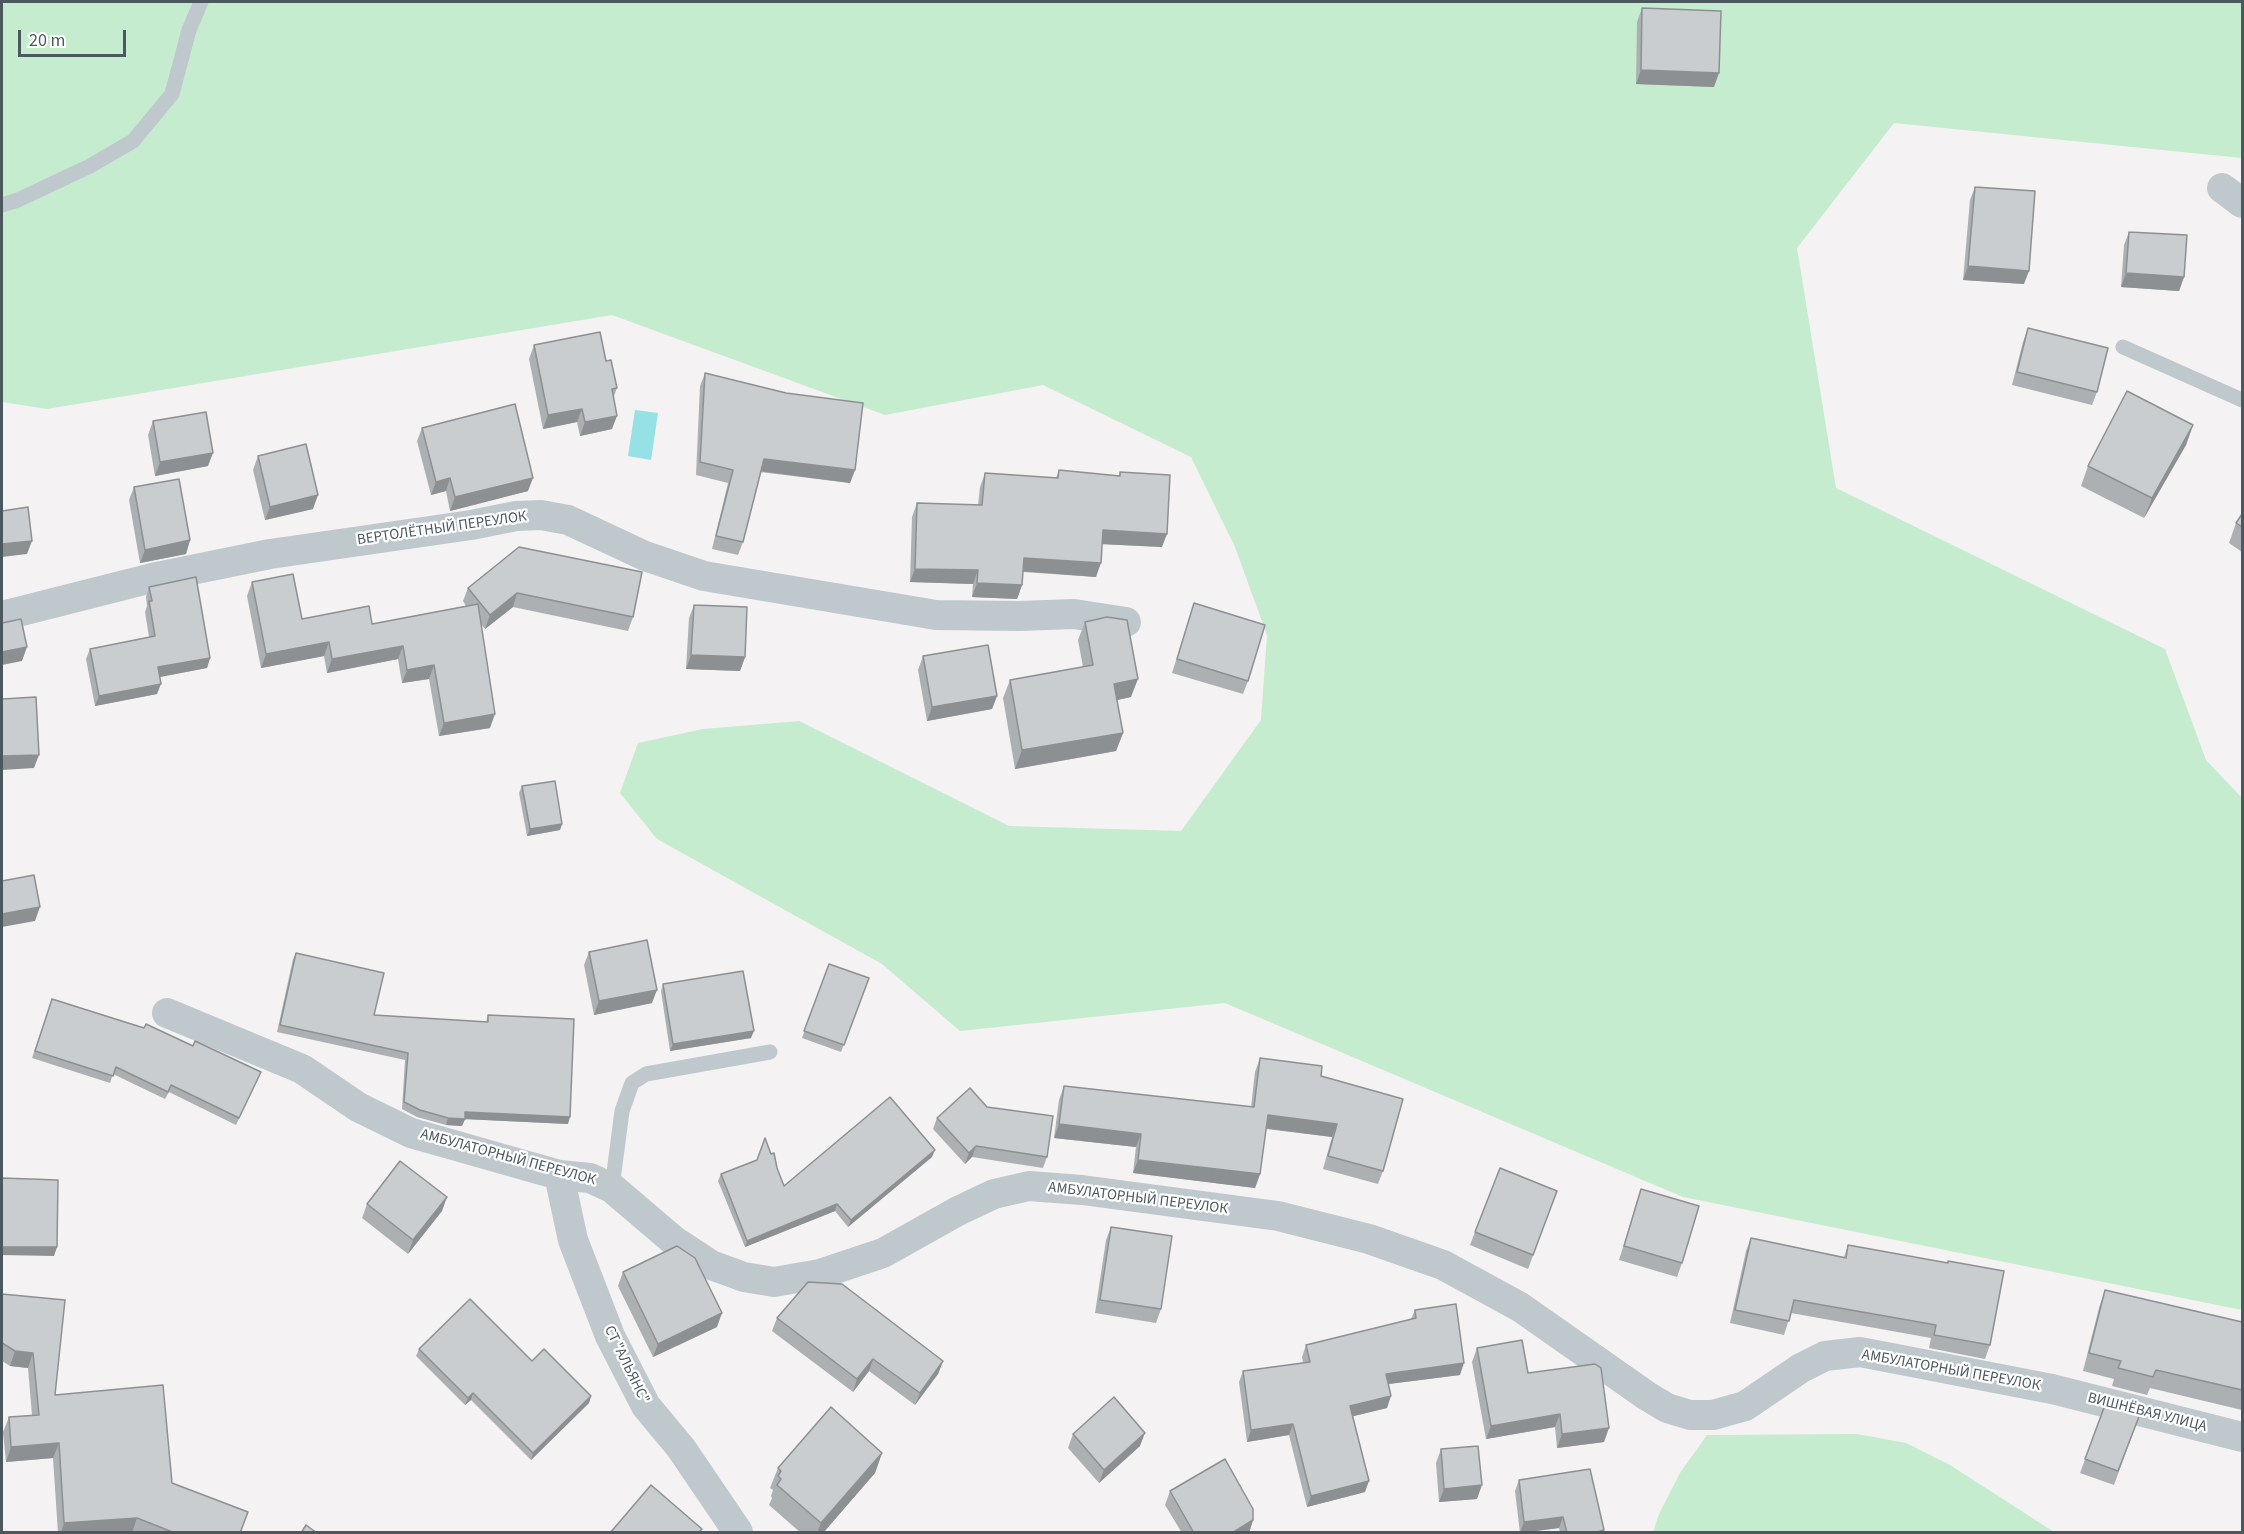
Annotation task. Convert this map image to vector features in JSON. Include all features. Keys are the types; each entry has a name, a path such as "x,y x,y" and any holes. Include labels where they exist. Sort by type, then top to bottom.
{"street":[{"name":"ВЕРТОЛЁТНЫЙ ПЕРЕУЛОК","path":"2,616 152,578 270,554 471,525 516,516 541,515 568,520 645,556 704,576 936,615 1074,614 1126,622"},
{"name":"АМБУЛАТОРНЫЙ ПЕРЕУЛОК","path":"167,1013 302,1069 358,1107 411,1132 559,1175 590,1178 612,1188 673,1240 711,1265 744,1277 774,1282 820,1274 883,1253 958,1211 994,1194 1029,1186 1082,1190 1278,1216 1369,1239 1443,1265 1520,1306 1647,1396 1667,1408 1690,1415 1713,1415 1745,1406 1801,1368 1826,1356 1860,1352 2052,1389"},
{"name":"СТ \"АЛЬЯНС\"","path":"559,1175 573,1240 610,1336 646,1406 681,1448 738,1533"},
{"name":"ВИШНЁВАЯ УЛИЦА","path":"2052,1389 2242,1437"}],"lane":[{"path":"2,205 69,176 133,141 172,94 189,30 201,2"},
{"path":"2122,347 2242,400"},
{"path":"612,1188 622,1110 632,1083 646,1074 770,1052"}],"green space":[{"path":"2,2 2242,2 2242,158 1894,123 1797,248 1836,488 2165,649 2206,760 2242,798 2242,1310 1683,1197 1225,1003 960,1031 882,964 657,839 620,793 638,743 703,729 799,721 1009,826 1181,831 1261,720 1267,635 1235,547 1191,457 1043,385 885,415 612,315 47,409 2,402"},
{"path":"1857,1434 1906,1443 1950,1465 2054,1532 1653,1532 1659,1514 1680,1473 1707,1435"}],"water":[{"path":"635,410 658,413 651,460 628,456"}],"building":[{"path":"1642,8 1721,11 1719,73 1641,70"},
{"path":"1975,187 2035,191 2029,271 1968,266"},
{"path":"2129,232 2187,235 2184,277 2126,273"},
{"path":"2028,328 2108,348 2097,392 2017,372"},
{"path":"600,332 606,361 611,360 617,388 612,389 617,416 585,422 582,409 548,415 534,345"},
{"path":"705,373 786,393 863,403 855,470 764,459 743,542 716,536 733,470 700,462"},
{"path":"2127,391 2193,425 2152,498 2088,466"},
{"path":"515,404 533,478 455,497 450,478 436,482 422,428"},
{"path":"206,412 213,453 160,462 153,421"},
{"path":"306,444 318,495 270,507 258,456"},
{"path":"1059,470 1120,476 1120,472 1170,475 1167,534 1103,530 1101,563 1024,558 1022,585 977,583 978,570 915,569 917,503 982,505 985,473 1058,478"},
{"path":"179,479 190,540 145,550 134,487"},
{"path":"28,507 32,541 2,544 2,511"},
{"path":"2242,514 2242,527 2236,523"},
{"path":"519,547 642,572 633,617 517,593 490,615 468,588"},
{"path":"293,574 302,619 369,606 372,624 478,604 495,714 444,723 434,665 407,670 403,646 332,659 329,642 266,654 252,582"},
{"path":"196,577 210,658 158,667 161,684 99,696 90,649 155,636 149,587"},
{"path":"1194,603 1265,625 1248,681 1177,659"},
{"path":"694,605 747,607 745,657 691,655"},
{"path":"1107,617 1127,620 1138,679 1114,684 1123,733 1022,750 1010,680 1093,665 1085,622"},
{"path":"21,619 27,647 2,652 2,623"},
{"path":"988,645 997,696 932,707 923,656"},
{"path":"36,697 39,755 2,756 2,699"},
{"path":"555,781 562,824 530,829 522,786"},
{"path":"34,875 40,907 2,914 2,881"},
{"path":"647,940 657,990 599,1001 589,952"},
{"path":"296,953 384,973 374,1015 488,1022 488,1015 574,1019 570,1117 465,1112 465,1119 448,1118 420,1110 404,1102 408,1053 280,1025"},
{"path":"829,964 869,978 844,1045 804,1031"},
{"path":"743,971 754,1031 673,1044 663,984"},
{"path":"52,999 144,1028 146,1024 193,1046 195,1041 261,1072 239,1118 171,1085 168,1092 116,1067 113,1076 35,1051"},
{"path":"1260,1058 1322,1066 1321,1076 1403,1099 1383,1171 1328,1156 1337,1124 1268,1115 1260,1174 1138,1160 1141,1134 1059,1124 1064,1086 1254,1107"},
{"path":"970,1088 987,1107 1053,1116 1047,1157 976,1146 969,1153 937,1118"},
{"path":"890,1097 935,1150 851,1220 837,1204 747,1241 721,1174 757,1160 765,1138 771,1154 774,1153 784,1186"},
{"path":"400,1161 447,1197 413,1240 367,1204"},
{"path":"1500,1168 1557,1191 1533,1255 1475,1232"},
{"path":"2,1178 58,1180 57,1247 2,1247"},
{"path":"1641,1189 1699,1206 1682,1263 1624,1246"},
{"path":"1111,1227 1172,1236 1161,1309 1100,1300"},
{"path":"1751,1238 1846,1258 1848,1245 2004,1271 1990,1345 1934,1335 1936,1325 1794,1300 1789,1321 1735,1310"},
{"path":"677,1246 695,1258 722,1313 658,1344 623,1272"},
{"path":"808,1282 842,1284 943,1361 920,1393 873,1359 857,1379 777,1318"},
{"path":"2105,1290 2242,1322 2242,1390 2156,1370 2153,1377 2118,1368 2121,1361 2089,1353"},
{"path":"2,1294 65,1300 55,1395 163,1385 172,1483 248,1512 240,1533 175,1533 137,1518 64,1523 59,1443 11,1447 9,1417 39,1415 33,1353 15,1351 2,1343"},
{"path":"470,1299 532,1361 544,1349 591,1396 533,1453 473,1393 468,1398 419,1349"},
{"path":"1456,1304 1464,1363 1386,1374 1391,1396 1350,1406 1369,1481 1311,1496 1293,1424 1251,1430 1243,1371 1310,1362 1306,1345 1416,1318 1415,1310"},
{"path":"1522,1340 1528,1373 1595,1364 1601,1368 1609,1428 1562,1434 1560,1414 1491,1426 1477,1348"},
{"path":"1114,1397 1145,1433 1104,1470 1073,1434"},
{"path":"2105,1405 2140,1414 2118,1471 2085,1459"},
{"path":"831,1407 882,1453 821,1523 777,1485 781,1479 778,1476 781,1471 778,1468"},
{"path":"1478,1446 1482,1485 1444,1489 1441,1449"},
{"path":"1225,1459 1253,1509 1253,1520 1232,1533 1194,1533 1170,1491"},
{"path":"1590,1469 1604,1530 1594,1533 1567,1533 1563,1517 1524,1522 1519,1480"},
{"path":"651,1485 702,1529 698,1533 610,1533"},
{"path":"306,1525 317,1533 301,1533"}]}
